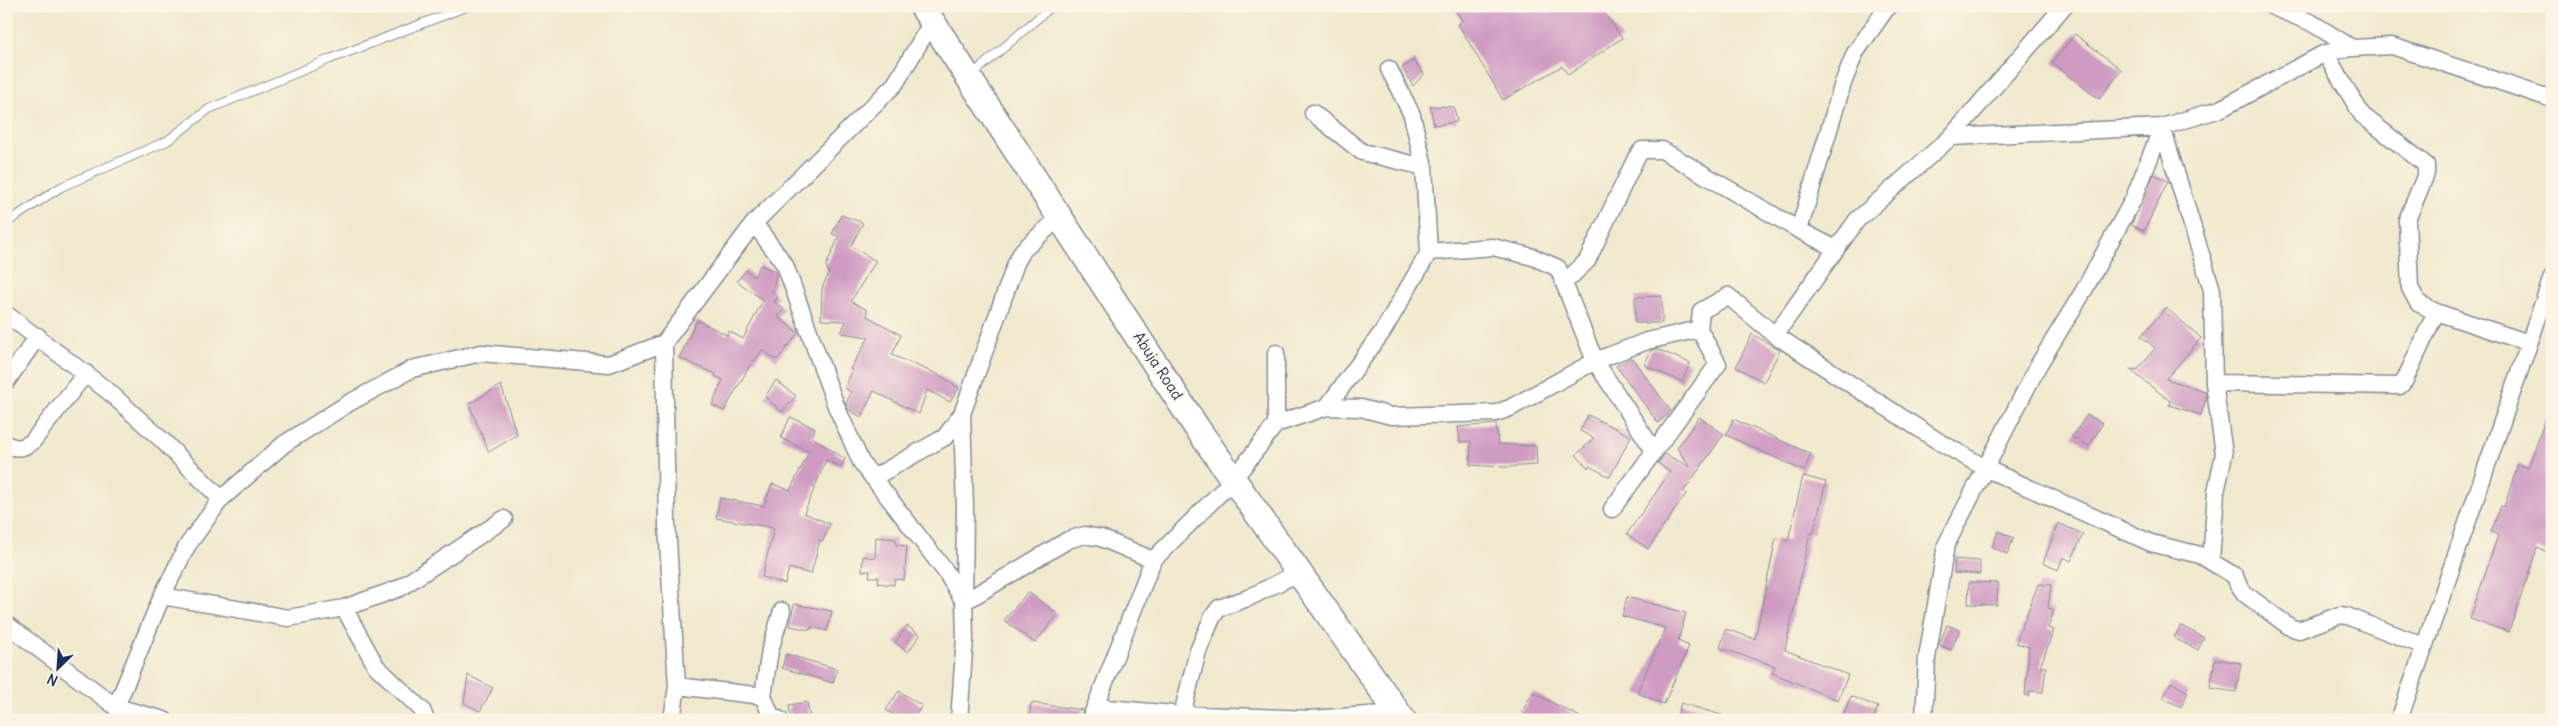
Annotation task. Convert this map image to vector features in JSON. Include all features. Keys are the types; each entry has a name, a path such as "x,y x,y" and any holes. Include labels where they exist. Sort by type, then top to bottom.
{"main road":[{"name":"Abuja Road","path":"927,14 1233,480 1401,717"}],"street":[{"path":"1799,230 1849,68 1855,54 1888,6"},
{"path":"1775,336 1858,220 1951,137 2064,6"},
{"path":"2271,6 2312,23 2352,48"},
{"path":"119,714 162,596 187,546 221,499 284,444 349,403 412,369 481,352 609,364 664,343 754,223 896,84 927,14"},
{"path":"1951,137 2162,127 2220,109 2325,53 2352,48 2392,46 2552,99"},
{"path":"2325,53 2362,115 2426,165 2426,174 2407,220 2410,288 2418,303 2436,312 2529,343"},
{"path":"1327,407 1383,330 1429,252 1424,166 1412,115 1390,69"},
{"path":"1313,113 1362,152 1424,166"},
{"path":"2162,127 2212,290 2214,383 2224,454 2216,492 2211,561"},
{"path":"1924,720 1927,658 1946,545 1987,469 2039,364 2083,292 2134,198 2162,127"},
{"path":"1565,282 1588,261 1636,158 1642,150 1662,150 1799,230 1836,249"},
{"path":"873,478 945,437 962,414 1016,263 1023,250 1060,217"},
{"path":"754,223 785,265 836,406 861,462 946,572 964,602"},
{"path":"1429,252 1492,247 1533,257 1558,268 1595,361 1654,451"},
{"path":"2399,720 2552,277"},
{"path":"1612,509 1718,364 1699,329 1701,311 1728,296 1775,336 1938,441 1987,469 2151,543 2200,555 2235,576 2245,594 2290,627 2299,630 2340,615 2424,646"},
{"path":"2214,383 2400,386 2405,380 2436,312"},
{"path":"6,314 86,373 164,441 221,499"},
{"path":"1401,717 1310,719 1093,713 1153,560 1233,480 1276,424 1327,407 1361,408 1391,416 1496,413 1510,408 1595,361 1647,340 1699,329"},
{"path":"6,382 38,336"},
{"path":"664,343 667,525 677,686 672,720"},
{"path":"1276,353 1276,424"},
{"path":"6,444 12,448 23,448 32,442 86,373"},
{"path":"959,720 965,638 965,508 962,414"},
{"path":"162,596 288,618 344,608 400,588 504,519"},
{"path":"964,602 1068,540 1085,535 1101,538 1153,560"},
{"path":"1182,714 1198,651 1212,618 1219,608 1248,598 1298,573"},
{"path":"344,608 376,666 422,710 426,720"},
{"path":"780,720 772,716 764,696 770,650 782,610"},
{"path":"6,624 119,714 164,720"},
{"path":"677,686 764,696"}],"lane":[{"path":"6,223 60,187 167,141 209,109 330,59 468,6"},
{"path":"969,78 1052,6"}],"building":[{"path":"1453,6 1600,6 1622,38 1568,75 1562,66 1503,100 1458,24 1462,21"},
{"path":"2075,34 2122,70 2099,99 2052,63"},
{"path":"1414,60 1424,74 1413,86 1402,68"},
{"path":"1430,106 1454,107 1457,122 1434,125"},
{"path":"2154,174 2168,181 2144,231 2131,225"},
{"path":"841,215 863,223 851,246 876,261 851,301 867,310 867,316 901,335 892,355 939,375 959,388 950,402 927,390 919,414 874,391 861,417 848,409 846,403 851,393 845,388 852,371 850,369 869,337 841,333 846,321 821,320 822,288 829,273 826,266 839,236 832,234"},
{"path":"760,265 777,272 772,291 778,297 774,302 784,309 778,317 798,333 777,360 762,350 755,361 753,360 724,411 712,405 723,380 715,376 716,374 679,358 697,320 727,335 729,331 743,339 763,300 737,281 746,270 754,277"},
{"path":"1662,296 1662,323 1635,323 1635,297"},
{"path":"2166,308 2201,338 2166,379 2205,391 2206,398 2201,415 2169,405 2170,401 2129,369 2137,370 2155,348 2141,336"},
{"path":"1752,334 1780,350 1764,382 1736,367"},
{"path":"1657,349 1690,363 1682,382 1644,365 1651,350"},
{"path":"1632,358 1671,411 1658,423 1616,366"},
{"path":"776,380 796,396 782,412 765,397"},
{"path":"501,385 517,435 489,452 469,404"},
{"path":"2550,407 2552,408 2552,554 2537,548 2509,632 2470,619 2498,535 2491,532 2501,506 2504,507 2518,464 2528,468"},
{"path":"1588,415 1631,436 1610,477 1589,466 1588,468 1576,455 1594,438 1580,431"},
{"path":"2087,415 2103,423 2089,446 2072,437"},
{"path":"790,417 815,428 812,437 845,459 841,467 826,460 804,513 830,524 823,541 820,540 811,574 789,568 785,584 762,577 774,528 716,518 720,498 764,506 772,484 790,490 809,452 781,438"},
{"path":"1699,417 1724,434 1683,492 1686,494 1648,549 1627,534 1670,472 1658,463 1665,454 1690,467 1677,448"},
{"path":"1733,419 1811,454 1804,471 1726,435"},
{"path":"1496,424 1498,444 1536,446 1537,465 1505,467 1470,465 1471,441 1460,442 1458,427"},
{"path":"1803,476 1826,482 1813,534 1810,533 1785,650 1848,675 1838,700 1772,673 1775,666 1720,648 1726,629 1755,639 1776,538 1788,541"},
{"path":"2058,523 2083,534 2071,561 2063,557 2058,570 2043,563"},
{"path":"1998,531 2014,538 2007,554 1992,547"},
{"path":"876,537 896,539 896,545 907,546 904,580 894,579 894,585 878,583 879,577 869,577 870,571 862,571 863,556 875,558"},
{"path":"1955,559 1980,561 1980,574 1954,573"},
{"path":"1969,582 1998,583 1997,605 1968,604"},
{"path":"2038,584 2051,585 2048,608 2054,610 2048,628 2054,630 2040,667 2046,667 2043,692 2030,691 2029,696 2025,695 2029,647 2016,643"},
{"path":"1028,592 1058,614 1035,643 1004,620"},
{"path":"1627,597 1686,613 1678,641 1689,646 1664,704 1637,693 1665,628 1622,616"},
{"path":"794,604 832,611 827,631 811,627 810,630 790,626"},
{"path":"1947,625 1960,630 1951,650 1939,645"},
{"path":"2181,625 2204,638 2198,650 2174,638"},
{"path":"907,626 920,635 908,652 895,643"},
{"path":"786,654 837,669 833,683 782,668"},
{"path":"2215,659 2241,663 2236,692 2210,688"},
{"path":"468,675 493,688 480,711 464,703"},
{"path":"2171,682 2188,692 2181,707 2163,698"},
{"path":"899,691 922,706 912,720 901,720 886,710"},
{"path":"1533,692 1586,720 1536,720 1522,712"},
{"path":"1851,696 1878,707 1873,720 1841,720"},
{"path":"807,702 810,718 791,720 789,705"},
{"path":"1031,703 1083,710 1080,720 1029,720"},
{"path":"1681,703 1725,716 1725,720 1676,720"}]}
